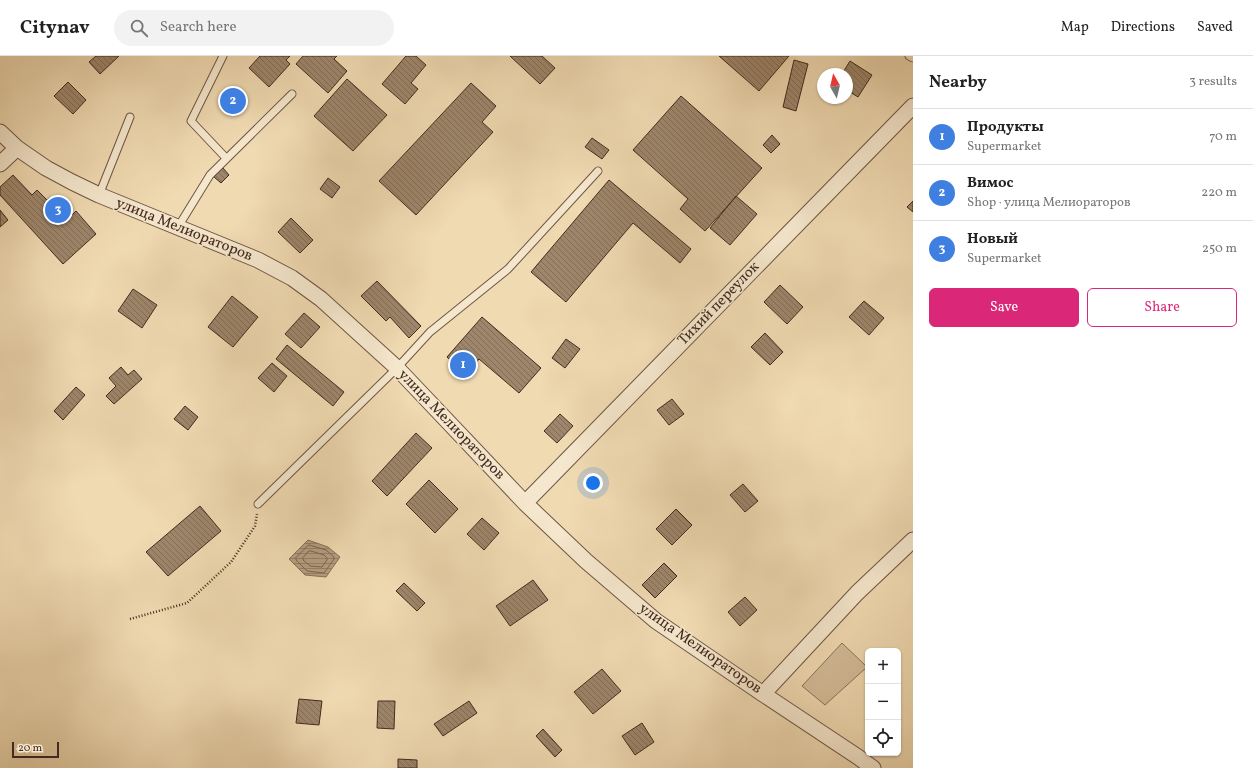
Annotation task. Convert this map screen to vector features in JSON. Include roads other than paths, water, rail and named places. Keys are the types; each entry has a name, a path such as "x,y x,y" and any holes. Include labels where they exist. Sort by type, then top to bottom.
{"street":[{"name":"Тихий переулок","path":"525,502 913,106"},
{"name":"улица Мелиораторов","path":"0,132 17,148 46,168 99,195 258,260 292,278 322,299 398,368 525,502 586,561 656,621 763,694 858,762 873,768"},
{"path":"0,164 17,148"},
{"path":"763,694 857,593 913,540"}],"lane":[{"path":"223,56 191,121 226,158"},
{"path":"909,56 913,58"},
{"path":"178,227 210,175 292,94"},
{"path":"99,195 130,117"},
{"path":"258,504 398,368 430,332 508,269 598,171"}],"water":[{"path":"308,540 328,547 340,557 326,577 305,575 289,559"}],"place":[{"name":"Вимос","path":"233,101"},
{"name":"Новый","path":"58,210"},
{"name":"Продукты","path":"463,365"}]}
